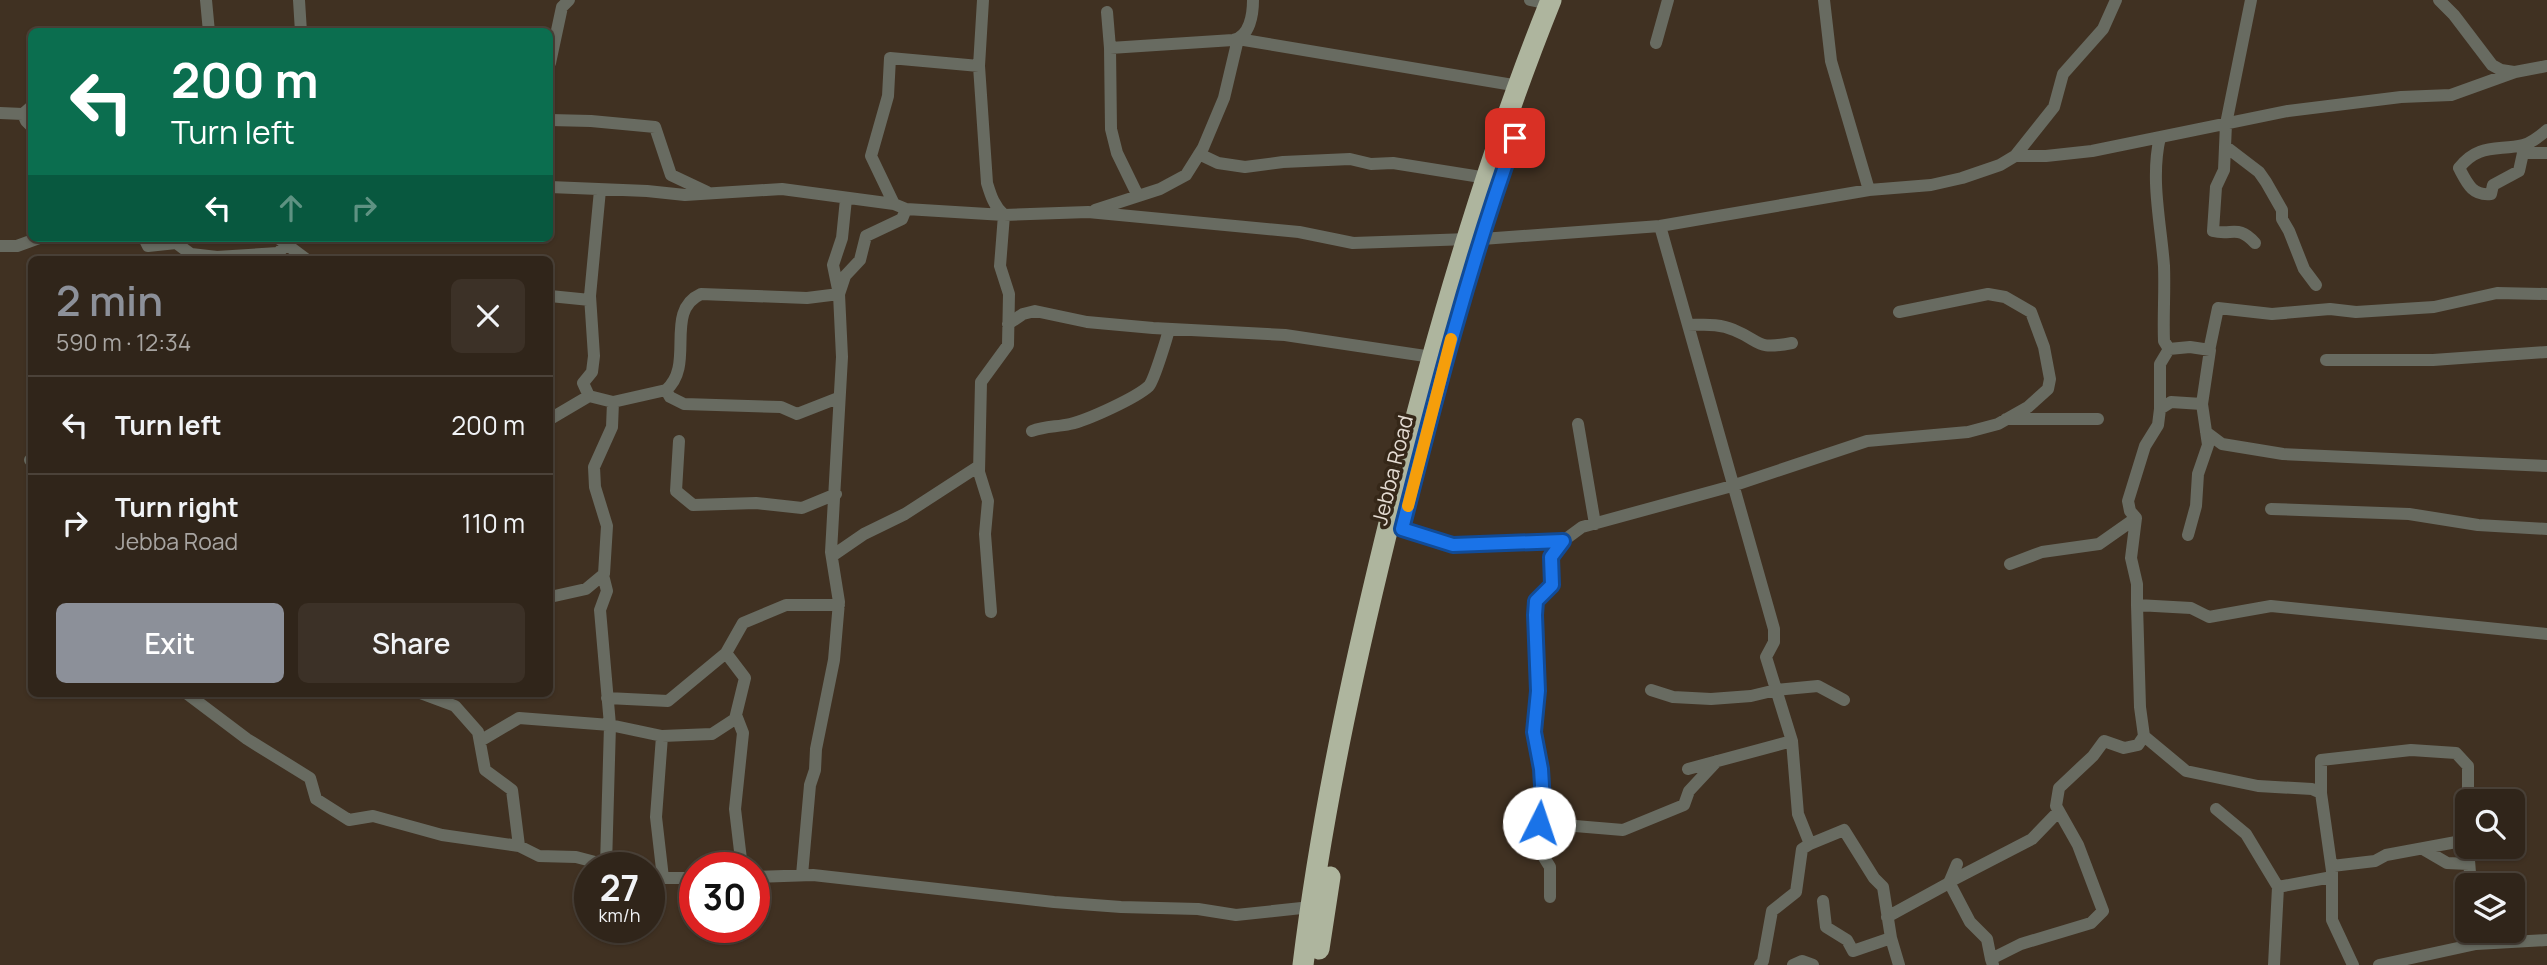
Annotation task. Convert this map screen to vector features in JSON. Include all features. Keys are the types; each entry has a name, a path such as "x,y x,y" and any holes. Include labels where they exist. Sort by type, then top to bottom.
{"highway":[{"path":"1303,965 1329,794 1357,659 1432,357 1475,239 1488,178 1548,1"},
{"name":"Jebba Road","path":"1317,965 1340,806 1384,602 1475,239 1499,180 1548,1"}],"street":[{"path":"206,0 209,28"},
{"path":"299,0 301,28"},
{"path":"553,38 562,7 569,0"},
{"path":"983,0 979,66 987,183 992,198 1004,215 1000,266 1009,294 1008,345 981,383 979,466 988,501 985,534 991,612"},
{"path":"1088,212 1160,189 1186,175 1199,154 1224,98 1238,39 1244,35 1251,19 1252,0"},
{"path":"1656,43 1668,0"},
{"path":"1824,0 1831,61 1869,190"},
{"path":"2251,0 2226,124 2224,170 2216,187 2213,231 2246,232 2255,243"},
{"path":"2439,0 2454,15 2492,65 2501,70 2515,72"},
{"path":"553,187 685,195 782,189 900,207 1004,215 1088,212 1299,232 1353,243 1475,239 1660,226 1869,190 1931,185 2000,165 2015,156 2054,107 2063,74 2103,29 2111,2"},
{"path":"1107,12 1111,129 1117,153 1138,196"},
{"path":"1110,48 1238,39 1519,86"},
{"path":"839,294 845,276 860,260 866,236 902,219 900,207 871,156 888,96 890,58 979,66"},
{"path":"2015,156 2065,155 2328,105 2451,95 2515,72 2547,66"},
{"path":"0,113 27,110"},
{"path":"553,120 655,127 671,174 678,180 710,194"},
{"path":"2547,130 2520,146 2486,148 2465,160 2459,168 2472,190 2482,195 2491,194 2493,185 2519,171 2523,153 2547,153"},
{"path":"2160,137 2156,154 2156,190 2164,267 2164,341 2169,349"},
{"path":"2225,146 2259,172 2266,182 2282,210 2282,219 2304,269 2316,285"},
{"path":"1199,154 1218,163 1245,167 1350,159 1488,178"},
{"path":"589,396 583,383 592,372 594,356 590,300 600,190"},
{"path":"802,875 810,785 834,660 839,605 832,556 842,357 839,294 833,265 842,238 846,199"},
{"path":"1660,226 1774,629 1774,642 1766,657 1793,741 1798,814 1810,844"},
{"path":"0,246 17,246 28,242"},
{"path":"146,242 148,246 176,243 191,254 208,256"},
{"path":"232,256 278,253 282,242 302,256"},
{"path":"553,417 589,396 613,402 666,390 673,384 679,370 682,316 690,299 709,293 775,298 839,294"},
{"path":"2188,535 2196,506 2198,474 2208,445 2202,404 2218,308 2272,314 2330,309 2356,312 2434,307 2497,293 2547,294"},
{"path":"1550,897 1550,867 1540,850 1539,823 1543,802 1541,769 1534,732 1538,691 1536,601 1552,585 1551,557 1563,541 1582,527 1732,486 1867,441 1968,432 1998,424 2028,407 2048,389 2050,379 2044,347 2031,312 2005,297 1988,294 1899,312"},
{"path":"553,296 590,300"},
{"path":"1008,324 1023,314 1035,311 1087,321 1169,329 1285,335 1432,357"},
{"path":"1688,325 1726,327 1758,345 1772,347 1792,343"},
{"path":"1032,431 1042,427 1068,425 1089,418 1150,385 1169,329"},
{"path":"2169,349 2190,347 2209,351"},
{"path":"1949,881 1970,922 1987,939 1992,962 2021,944 2091,923 2103,911 2078,845 2056,806 2059,788 2093,756 2104,741 2124,748 2138,745 2144,736 2140,707 2137,584 2131,558 2136,518 2130,511 2128,501 2145,446 2158,425 2160,364 2169,349"},
{"path":"2326,359 2433,360 2547,352"},
{"path":"666,390 670,397 684,404 781,407 796,414 838,398"},
{"path":"612,852 610,725 600,610 607,591 603,575 607,526 595,487 594,467 612,427 613,402"},
{"path":"2160,409 2171,402 2202,404"},
{"path":"2006,419 2098,419"},
{"path":"1578,424 1595,524"},
{"path":"2206,432 2222,444 2283,454 2547,467"},
{"path":"679,441 676,491 693,505 756,503 802,508 836,494"},
{"path":"832,556 863,534 905,514 979,466"},
{"path":"2271,509 2409,514 2478,525 2547,529"},
{"path":"2010,564 2042,552 2099,544 2136,518"},
{"path":"1402,529 1453,545 1563,541"},
{"path":"553,596 586,590 603,575"},
{"path":"607,698 668,701 726,653 743,623 786,605 839,605"},
{"path":"2137,605 2191,607 2208,617 2271,606 2547,634"},
{"path":"480,741 519,718 610,725 662,736 712,734 735,719 745,678 726,653"},
{"path":"1651,690 1674,697 1711,699 1818,687 1844,700"},
{"path":"191,697 247,739 310,778 316,799 349,820 373,816 442,835 519,846 539,856 574,857"},
{"path":"431,697 455,706 478,732 485,771 512,790 519,846"},
{"path":"736,715 743,733 735,809 740,852"},
{"path":"656,852 662,736"},
{"path":"2144,736 2186,771 2258,786 2312,789 2321,793"},
{"path":"1688,769 1793,741"},
{"path":"2353,965 2332,920 2332,871 2321,793 2321,760 2411,750 2456,753 2468,766 2468,789"},
{"path":"1539,823 1623,830 1684,805 1689,791 1717,761"},
{"path":"2216,809 2246,834 2278,887 2274,965"},
{"path":"1887,917 1949,881 2032,839 2059,811"},
{"path":"1760,965 1772,911 1796,892 1802,849 1844,830 1883,887 1891,938 1899,965"},
{"path":"2278,887 2375,861 2386,855 2455,842"},
{"path":"2423,849 2447,863 2469,864"},
{"path":"2469,859 2470,873"},
{"path":"1949,881 1957,864"},
{"path":"770,876 802,875 1075,904 1198,909 1236,915 1311,907"},
{"path":"1823,901 1826,927 1846,940 1853,951 1891,938"},
{"path":"2525,939 2547,940"},
{"path":"2379,965 2455,943"},
{"path":"1793,965 1801,961 1813,965"}],"slow traffic":[{"path":"1408,506 1451,339"}],"route":[{"path":"1515,138 1499,180 1444,360 1402,529 1453,545 1563,541 1551,557 1552,585 1536,601 1538,691 1534,732 1541,769 1543,802 1539,823"}]}
